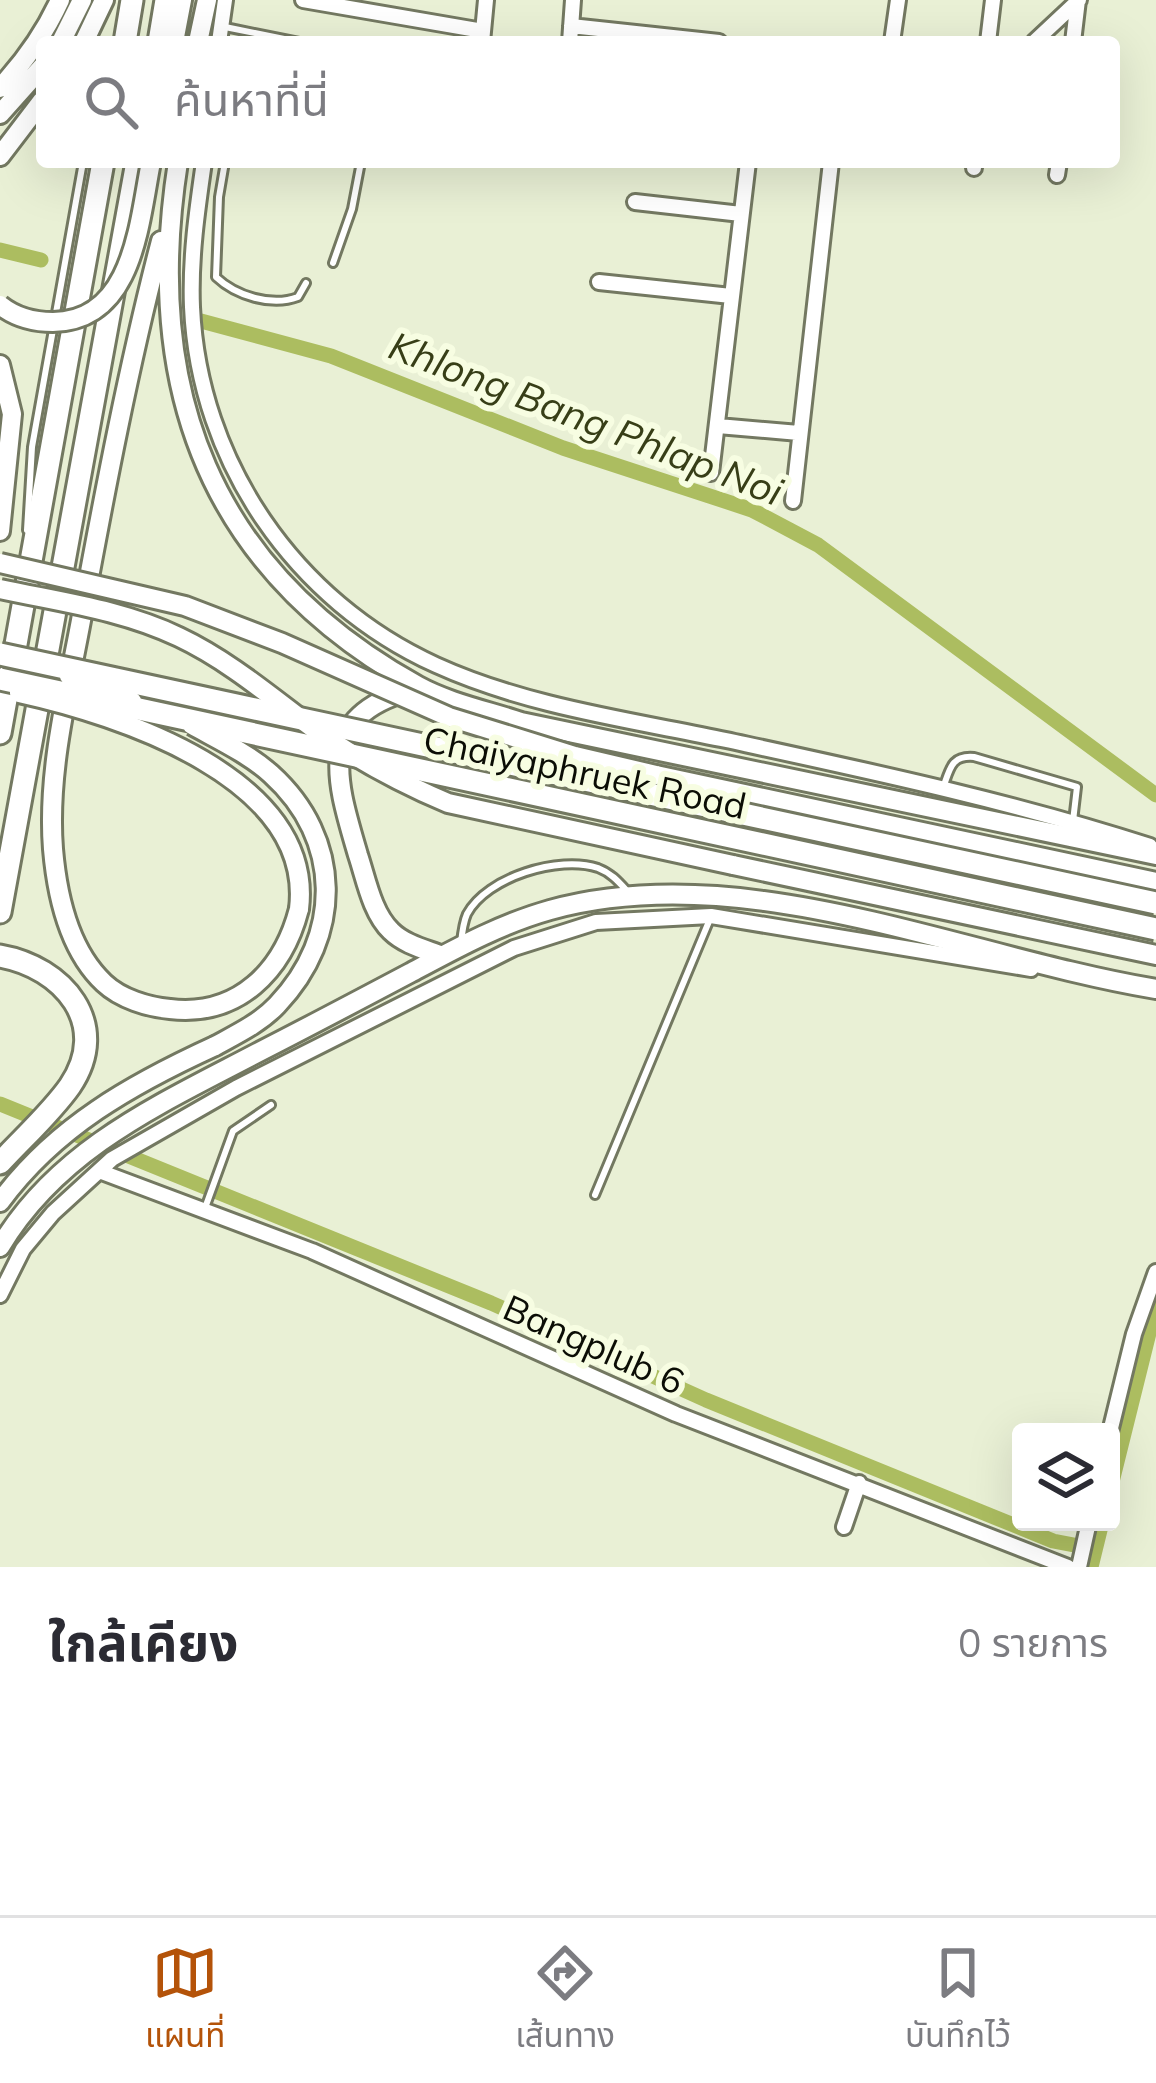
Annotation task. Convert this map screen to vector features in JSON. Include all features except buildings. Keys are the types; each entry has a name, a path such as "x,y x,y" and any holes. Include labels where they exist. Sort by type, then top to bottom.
{"main road":[{"path":"40,36 60,0"},
{"path":"64,36 82,0"},
{"path":"87,36 104,0"},
{"path":"126,36 132,0"},
{"path":"160,36 166,0"},
{"path":"175,36 182,0"},
{"path":"200,36 207,0"},
{"path":"0,88 36,43"},
{"path":"0,115 36,74"},
{"path":"0,156 36,109"},
{"path":"0,733 102,168"},
{"path":"0,912 136,168"},
{"path":"0,305 25,318 62,322 104,303 125,276 150,168"},
{"path":"0,689 130,724 244,789 267,811 295,856 302,890 281,958 262,982 211,1010 185,1011 154,1008 106,985 80,953 59,888 51,812 58,746 102,503 177,168"},
{"path":"173,196 168,275 171,338 184,403 219,497 269,567 312,613 422,688 521,722 1156,852"},
{"path":"0,365 12,414 0,531"},
{"path":"0,563 185,605 449,717 575,756 1156,882"},
{"path":"0,589 106,611 181,638 330,740 414,789 448,803 1156,955"},
{"path":"0,657 71,676 193,725 267,770 287,791 315,836 328,885 314,953 275,1008 215,1046 94,1110 43,1149 0,1202"},
{"name":"Chaiyaphruek Road","path":"0,657 1156,903"},
{"name":"Chaiyaphruek Road","path":"0,679 1156,929"},
{"path":"422,688 365,710 343,736 337,761 342,800 382,920 398,937 440,955"},
{"path":"2,1243 56,1175 108,1134 440,955 544,911 630,894 735,897 891,926 1102,980 1156,989"},
{"path":"0,956 30,962 64,986 76,1003 83,1035 72,1083 0,1163"}],"street":[{"path":"220,34 225,0"},
{"path":"303,0 478,36"},
{"path":"483,36 486,0"},
{"path":"573,0 571,34 608,36"},
{"path":"893,36 898,0"},
{"path":"989,36 993,0"},
{"path":"1040,36 1078,0"},
{"path":"1074,36 1078,0"},
{"path":"203,168 192,306 202,380 215,426 255,510 290,555 352,615 434,664 512,692 943,788 1073,821 1156,852"},
{"path":"711,473 747,168"},
{"path":"793,501 830,168"},
{"path":"635,202 741,214"},
{"path":"598,282 731,296"},
{"path":"718,426 800,433"},
{"path":"0,1295 23,1249 53,1213 112,1160 410,997 514,948 596,922 711,916 1102,980"},
{"name":"Bangplub 6","path":"99,1171 205,1206 658,1406 1076,1566"},
{"path":"1111,1423 1156,1272"},
{"path":"844,1527 859,1484"},
{"path":"1076,1566 1087,1531"}],"lane":[{"path":"26,587 32,447 82,168"},
{"path":"224,168 216,277 244,293 278,301 298,297 306,283"},
{"path":"333,263 360,168"},
{"path":"943,788 952,762 974,757 1077,788 1073,821"},
{"path":"461,946 466,915 477,901 538,869 580,864 602,869 630,894"},
{"path":"596,1195 711,916"},
{"path":"205,1206 233,1131 271,1105"}],"waterway":[{"name":"Khlong Bang Phlap Noi","path":"0,250 41,260"},
{"name":"Khlong Bang Phlap Noi","path":"201,321 331,356 563,448 752,510 818,545 1156,795"},
{"path":"0,1104 491,1303 706,1400 1053,1541 1095,1549"},
{"path":"1120,1450 1156,1305"},
{"path":"1091,1567 1100,1531"}]}
